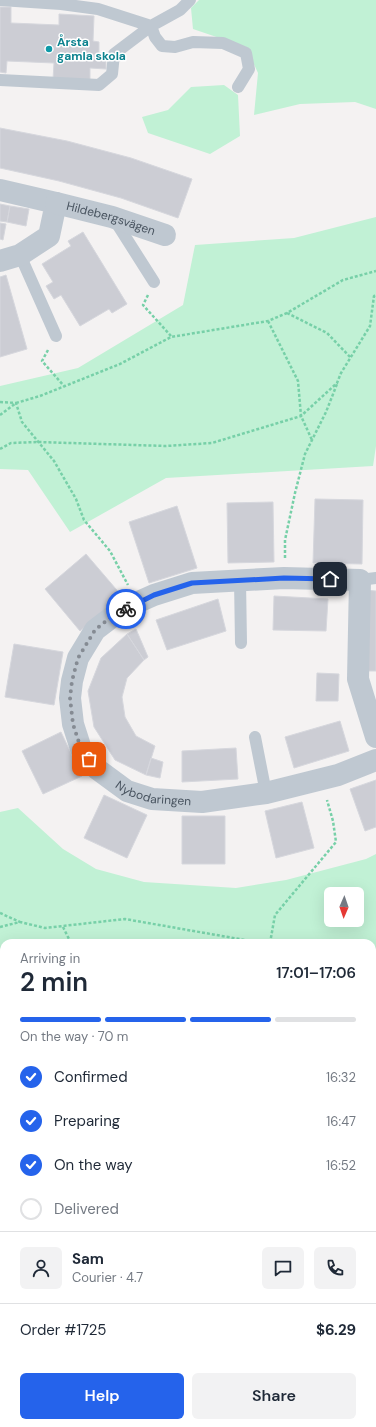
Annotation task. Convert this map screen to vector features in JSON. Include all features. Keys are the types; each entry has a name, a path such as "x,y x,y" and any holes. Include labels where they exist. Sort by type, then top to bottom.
{"street":[{"name":"Hildebergsvägen","path":"0,190 112,217 165,235"},
{"name":"Hildebergsvägen","path":"10,258 49,236 56,203"},
{"name":"Nybodaringen","path":"376,737 358,679 368,579 284,578 192,583 154,595 112,616 95,630 78,658 72,681 70,698 73,724 81,749 97,769 126,791 152,799 202,802 266,793 338,775 376,760"}],"lane":[{"path":"0,0 61,4 98,9 151,26"},
{"path":"0,80 99,85 112,74 114,54 151,26 180,10 190,0"},
{"path":"151,26 155,37 162,46 175,47 193,42 223,43 246,53 249,69 238,87"},
{"path":"112,217 154,282"},
{"path":"10,258 56,336"},
{"path":"240,580 241,643"},
{"path":"255,737 266,793"}],"path":[{"path":"0,402 16,403 40,396 120,364 171,337 268,320 287,313 343,280 376,271"},
{"path":"154,282 143,305 171,337"},
{"path":"285,563 285,540 295,493 306,454 326,412 341,373 370,326 374,296 376,295"},
{"path":"287,313 327,333 351,358"},
{"path":"268,320 298,381 301,416 312,440"},
{"path":"56,336 42,361 64,386"},
{"path":"0,449 11,444 38,442 166,446 212,443 301,416 337,383"},
{"path":"0,415 16,403"},
{"path":"16,403 22,422 54,461 76,499 84,520 110,551 129,586"},
{"path":"271,939 275,915 336,842 333,821 326,800 332,798"},
{"path":"0,913 20,922 45,928 125,919 231,939"},
{"path":"0,927 20,922"},
{"path":"63,927 69,939"}],"green space":[{"path":"199,0 376,0 376,109 355,102 300,104 254,115 258,73 246,47 193,29 191,8"},
{"path":"224,85 238,95 240,136 210,154 148,133 142,117 168,110 191,87"},
{"path":"376,217 376,446 373,466 166,478 70,532 28,470 0,469 0,386 78,368 183,305 195,245 294,238"},
{"path":"18,808 63,849 96,869 144,882 236,888 286,880 366,859 376,854 376,939 0,939 0,812"}],"building":[{"name":"Årsta gamla skola","path":"0,7 11,7 11,23 59,25 59,14 94,16 93,41 99,42 99,56 106,56 106,69 90,68 90,82 53,80 54,63 7,61 6,73 0,72"},
{"path":"0,128 67,141 131,158 192,179 178,218 121,198 59,181 0,168"},
{"path":"0,204 10,206 7,222 0,221"},
{"path":"10,206 29,209 26,226 7,222"},
{"path":"0,223 6,224 3,240 0,239"},
{"path":"83,232 127,304 112,313 109,309 80,326 61,295 54,299 46,286 53,282 42,264 71,246 68,241"},
{"path":"6,275 27,349 0,357 0,277"},
{"path":"315,499 363,500 362,564 313,563"},
{"path":"273,502 274,562 228,563 227,503"},
{"path":"177,506 197,568 149,583 129,522"},
{"path":"86,554 122,596 80,631 45,589"},
{"path":"365,590 376,591 376,671 363,671"},
{"path":"274,596 328,599 326,631 273,630"},
{"path":"218,599 226,631 167,650 156,620"},
{"path":"136,629 148,657 144,660 127,634"},
{"path":"127,634 144,660 127,678 122,697 125,717 136,736 155,746 146,775 115,760 94,727 88,691 101,658"},
{"path":"14,644 63,652 54,705 5,697"},
{"path":"317,673 339,674 338,701 316,701"},
{"path":"340,721 349,751 294,768 285,737"},
{"path":"61,732 82,776 43,794 22,751"},
{"path":"236,748 238,779 182,782 182,751"},
{"path":"151,758 163,762 160,778 146,775"},
{"path":"376,780 376,827 365,831 350,789"},
{"path":"104,795 147,815 127,858 84,838"},
{"path":"302,802 314,848 276,858 265,811"},
{"path":"182,816 225,816 225,864 182,864"}],"way so far":[{"path":"89,759 81,749 73,724 70,698 72,681 78,658 95,630 112,616 126,609"}],"place":[{"name":"Årsta gamla skola","path":"49,49"}],"route":[{"path":"126,609 154,595 192,583 284,578 330,579"}]}
